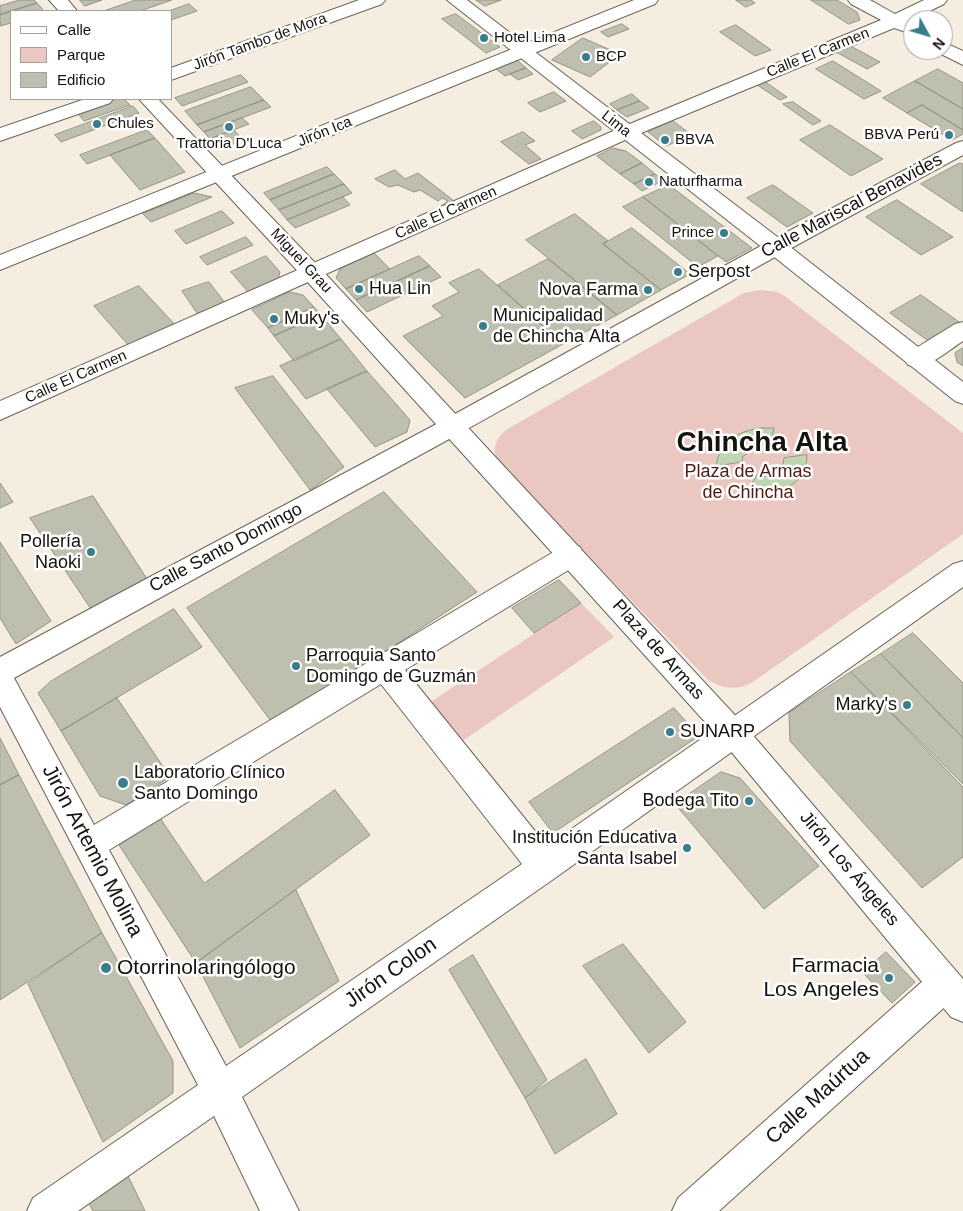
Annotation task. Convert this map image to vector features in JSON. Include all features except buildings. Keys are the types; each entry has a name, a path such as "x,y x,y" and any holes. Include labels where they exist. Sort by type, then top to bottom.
{"main road":[{"path":"58,0 67,10"},
{"name":"Jirón Tambo de Mora","path":"172,74 376,0"},
{"name":"Lima","path":"456,0 776,247"},
{"name":"Jirón Ica","path":"0,263 649,0"},
{"path":"857,0 903,26"},
{"name":"Calle El Carmen","path":"0,411 627,132 895,21 938,0"},
{"path":"0,136 100,100"},
{"name":"Miguel Grau","path":"149,100 453,426"},
{"name":"Calle Mariscal Benavides","path":"453,426 776,247 963,147"},
{"path":"776,247 963,395"},
{"path":"916,359 963,330"},
{"name":"Plaza de Armas","path":"453,426 734,734"},
{"name":"Calle Santo Domingo","path":"0,671 453,426"},
{"path":"89,845 571,554"},
{"path":"734,734 963,572"},
{"path":"385,667 544,867"},
{"name":"Jirón Artemio Molina","path":"0,679 220,1090 280,1211"},
{"name":"Jirón Colon","path":"46,1211 734,734"},
{"name":"Jirón Los Ángeles","path":"734,734 954,994"},
{"name":"Calle Maúrtua","path":"691,1211 954,994"}],"green space":[{"name":"Plaza de Armas de Chincha","path":"760,290 778,292 786,297 963,433 963,534 753,682 741,687 730,688 708,680 498,462 495,446 499,437 511,427 744,293"},
{"path":"581,603 614,637 461,742 429,703"}],"shaded area":[{"path":"774,428 771,444 763,443 742,457 741,462 716,466 721,450 731,439 753,429"},
{"path":"807,455 806,466 802,475 788,487 768,493 747,492 757,475 764,477 783,464 784,458"}],"place":[{"name":"Hotel Lima","path":"484,38"},
{"name":"BCP","path":"586,57"},
{"name":"Chules","path":"97,124"},
{"name":"Trattoria D'Luca","path":"229,127"},
{"name":"BBVA Perú","path":"949,135"},
{"name":"BBVA","path":"665,140"},
{"name":"Naturfharma","path":"649,182"},
{"name":"Prince","path":"724,233"},
{"name":"Serpost","path":"678,272"},
{"name":"Hua Lin","path":"359,289"},
{"name":"Nova Farma","path":"648,290"},
{"name":"Muky's","path":"274,319"},
{"name":"Municipalidad de Chincha Alta","path":"483,326"},
{"name":"Pollería Naoki","path":"91,552"},
{"name":"Parroquia Santo Domingo de Guzmán","path":"296,666"},
{"name":"Marky's","path":"907,705"},
{"name":"SUNARP","path":"670,732"},
{"name":"Laboratorio Clínico Santo Domingo","path":"123,783"},
{"name":"Bodega Tito","path":"749,801"},
{"name":"Institución Educativa Santa Isabel","path":"687,848"},
{"name":"Otorrinolaringólogo","path":"106,968"},
{"name":"Farmacia Los Angeles","path":"889,978"}],"district":[{"name":"Chincha Alta","path":"762,443"}]}
